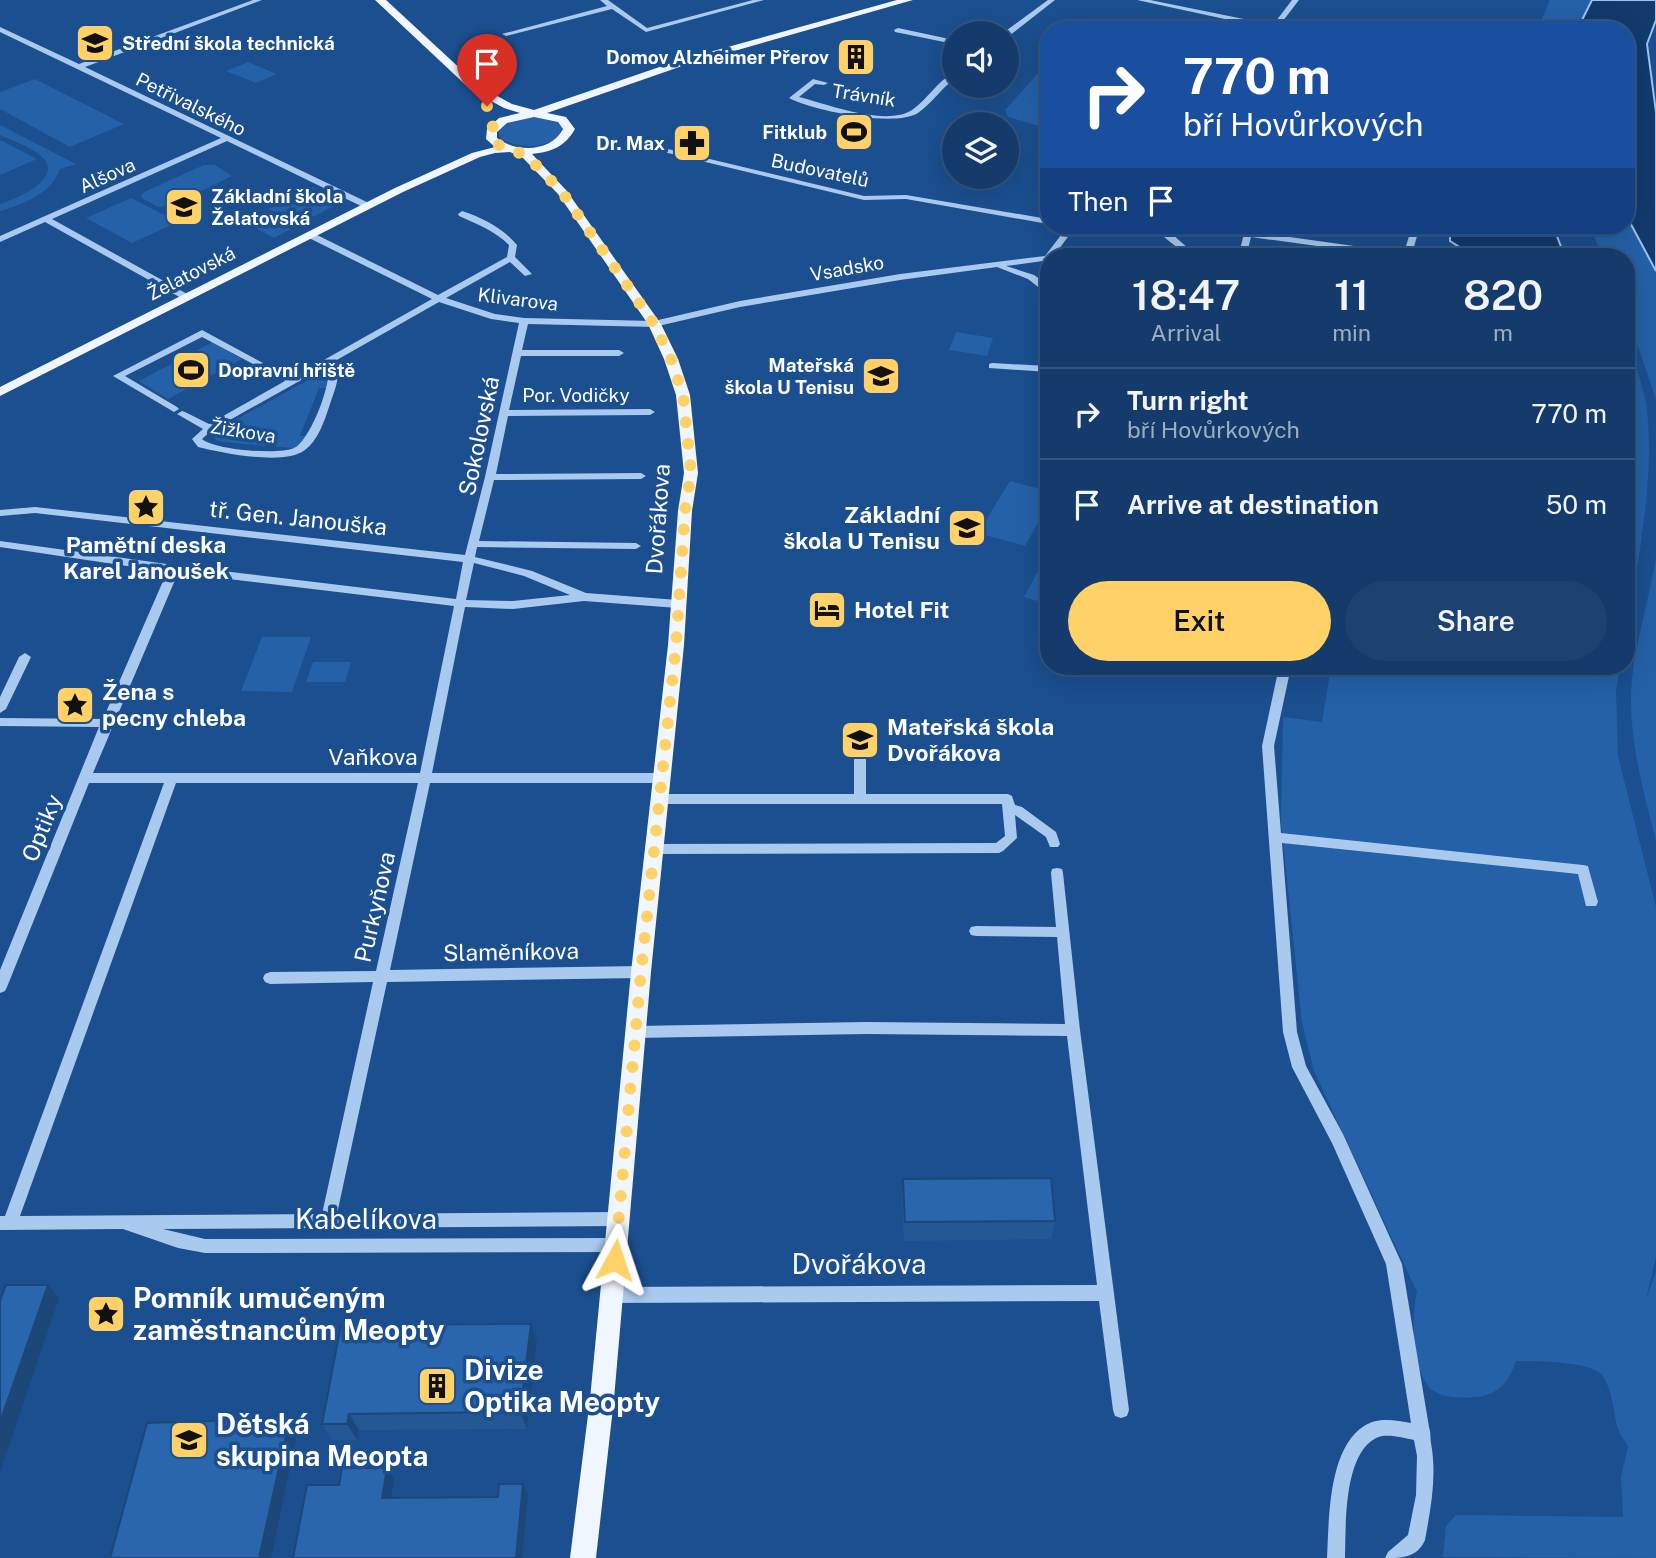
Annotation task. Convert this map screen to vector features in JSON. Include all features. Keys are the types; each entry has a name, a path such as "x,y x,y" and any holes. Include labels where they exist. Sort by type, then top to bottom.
{"main road":[{"path":"380,0 475,88 491,111 494,127"},
{"path":"475,88 509,106 534,114 573,117 646,75 754,41 908,0"},
{"name":"Želatovská","path":"399,190 474,144 510,117 534,114 646,75"},
{"path":"563,140 569,133 573,117"},
{"name":"Dvořákova","path":"494,127 491,135 494,142 532,160 562,192 654,324 671,359 683,395 691,473 685,511 676,645 635,1032 602,1399 583,1558"},
{"name":"Želatovská","path":"0,391 399,190 476,155 512,149 537,150 563,140"},
{"name":"Dvořákova","path":"562,192 549,158 553,149 563,140"}],"street":[{"path":"79,67 259,0"},
{"path":"603,0 646,30 761,0"},
{"path":"1019,24 1052,0"},
{"path":"1140,0 1240,21"},
{"path":"1279,21 1296,0"},
{"path":"506,34 612,7"},
{"name":"Petřivalského","path":"0,29 368,206"},
{"path":"898,30 942,39"},
{"name":"Trávník","path":"824,83 813,81 793,98 881,118 898,118 914,113 942,86"},
{"name":"Alšova","path":"0,239 226,139"},
{"name":"Budovatelů","path":"629,141 864,198 906,197 1040,221"},
{"path":"462,214 500,232 508,239 513,245 511,258 528,274"},
{"path":"46,219 186,297"},
{"name":"Klivarova","path":"310,235 439,299 494,317 523,321 654,324"},
{"path":"1167,235 1183,248"},
{"path":"1278,235 1354,248"},
{"name":"Žižkova","path":"331,361 335,372 312,435 302,449 287,455 202,445 197,439 209,428 511,258"},
{"name":"Vsadsko","path":"654,324 767,300 900,277 1040,259"},
{"path":"994,265 1031,277 1040,284"},
{"name":"Sokolovská","path":"461,603 523,321"},
{"path":"209,428 118,376 202,333 291,381"},
{"path":"517,353 619,353"},
{"path":"992,366 1040,369"},
{"name":"Por. Vodičky","path":"504,413 650,412"},
{"path":"490,477 641,476"},
{"name":"tř. Gen. Janouška","path":"0,513 35,510 501,563 542,577 584,597"},
{"name":"tř. Gen. Janouška","path":"0,544 174,569 461,603 513,605 584,597 677,604"},
{"path":"475,544 636,546"},
{"name":"Optiky","path":"0,986 107,723 174,569"},
{"name":"Purkyňova","path":"328,1220 461,603"},
{"path":"0,709 25,657"},
{"path":"1283,675 1268,740 1293,1044 1300,1067 1338,1139 1394,1264 1423,1433 1425,1495 1416,1541 1394,1558"},
{"path":"0,722 107,723"},
{"path":"860,754 860,798"},
{"name":"Vaňkova","path":"85,778 661,778"},
{"path":"5,1223 172,778"},
{"path":"653,849 999,848 1011,838 1008,799 659,799"},
{"path":"1009,810 1018,810 1052,835 1054,844"},
{"path":"1274,837 1583,870 1591,902"},
{"path":"1057,873 1073,1030 1121,1410"},
{"path":"976,931 1064,932"},
{"name":"Slaměníkova","path":"270,978 381,974 641,972"},
{"path":"635,1032 867,1028 1073,1030"},
{"name":"Kabelíkova","path":"5,1223 619,1219"},
{"path":"178,1241 183,1221"},
{"name":"Kabelíkova","path":"118,1222 178,1241 205,1246 616,1245"},
{"name":"Dvořákova","path":"611,1295 1107,1293"},
{"path":"1336,1558 1339,1503 1352,1448 1372,1431 1395,1429 1423,1433"}],"shaded area":[{"path":"1550,0 1592,0 1582,21 1541,21"},
{"path":"1592,0 1656,0 1656,20 1647,44 1656,112 1656,271 1635,232 1635,21 1582,21"},
{"path":"248,62 277,74 256,83 226,71"},
{"path":"1040,71 1040,125 1019,120 1019,112 1006,112"},
{"path":"35,79 124,124 70,147 0,109 0,92"},
{"path":"530,116 557,122 562,128 552,141 534,146 515,144 500,138 498,130 510,121"},
{"path":"0,125 76,164 60,169 50,185 36,197 0,211 0,204 25,194 42,181 48,167 35,151 0,135"},
{"path":"0,140 37,159 0,175"},
{"path":"204,165 215,165 232,176 171,206 158,207 142,198 141,195 146,191"},
{"path":"312,187 342,202 301,223 268,209"},
{"path":"131,198 178,222 132,243 86,218"},
{"path":"257,213 291,229 274,238 244,222 246,218"},
{"path":"1635,232 1656,271 1656,399 1635,338 1635,248 1599,248 1593,235 1635,235"},
{"path":"1450,235 1556,235 1562,248 1461,248 1450,241"},
{"path":"956,332 993,338 987,356 949,350"},
{"name":"Dopravní hřiště","path":"213,342 242,359 168,399 139,381"},
{"path":"1635,363 1646,402 1649,431 1647,489 1635,578"},
{"path":"334,374 329,388 319,388 300,436 312,435 302,449 214,439 219,429 317,375"},
{"path":"1010,481 1040,489 1040,519 1025,546 978,533"},
{"path":"1656,558 1656,841 1633,735 1631,691 1633,675 1635,675 1635,656"},
{"path":"1040,568 1040,602 1024,597"},
{"path":"262,637 311,637 292,692 241,691"},
{"path":"313,662 351,662 345,682 306,682"},
{"path":"1330,675 1619,675 1616,690 1618,756 1656,907 1656,1257 1646,1299 1656,1272 1656,1558 1443,1557 1446,1526 1456,1515 1623,1517 1621,1477 1628,1446 1617,1427 1607,1383 1596,1370 1561,1363 1516,1361 1500,1388 1485,1396 1465,1398 1440,1394 1429,1387 1423,1378 1414,1341 1417,1292 1314,1071 1302,1023 1281,822 1283,717 1322,722"}],"building":[{"path":"1051,1178 1055,1221 905,1222 903,1179"},
{"path":"6,1285 48,1285 0,1422 0,1301"},
{"name":"Divize Optika Meopty","path":"531,1324 520,1412 349,1414 347,1424 322,1424 341,1325"},
{"path":"281,1419 280,1422 289,1422 259,1558 110,1558 147,1423"},
{"path":"342,1468 387,1468 382,1498 498,1497 499,1484 523,1484 516,1558 293,1558 307,1485 339,1485"}],"place":[{"name":"Střední škola technická","path":"95,43"},
{"name":"Domov Alzheimer Přerov","path":"856,57"},
{"name":"Fitklub","path":"854,132"},
{"name":"Dr. Max","path":"692,143"},
{"name":"Základní škola Želatovská","path":"184,207"},
{"name":"Dopravní hřiště","path":"191,370"},
{"name":"Mateřská škola U Tenisu","path":"881,376"},
{"name":"Pamětní deska Karel Janoušek","path":"146,507"},
{"name":"Základní škola U Tenisu","path":"967,528"},
{"name":"Hotel Fit","path":"827,610"},
{"name":"Žena s pecny chleba","path":"75,705"},
{"name":"Mateřská škola Dvořákova","path":"860,740"},
{"name":"Pomník umučeným zaměstnancům Meopty","path":"106,1314"},
{"name":"Divize Optika Meopty","path":"437,1386"},
{"name":"Dětská skupina Meopta","path":"189,1440"}],"route":[{"path":"487,106 494,127 491,135 494,142 527,156 562,192 654,324 671,359 683,395 691,473 685,511 676,645 641,972 615,1260"}]}
